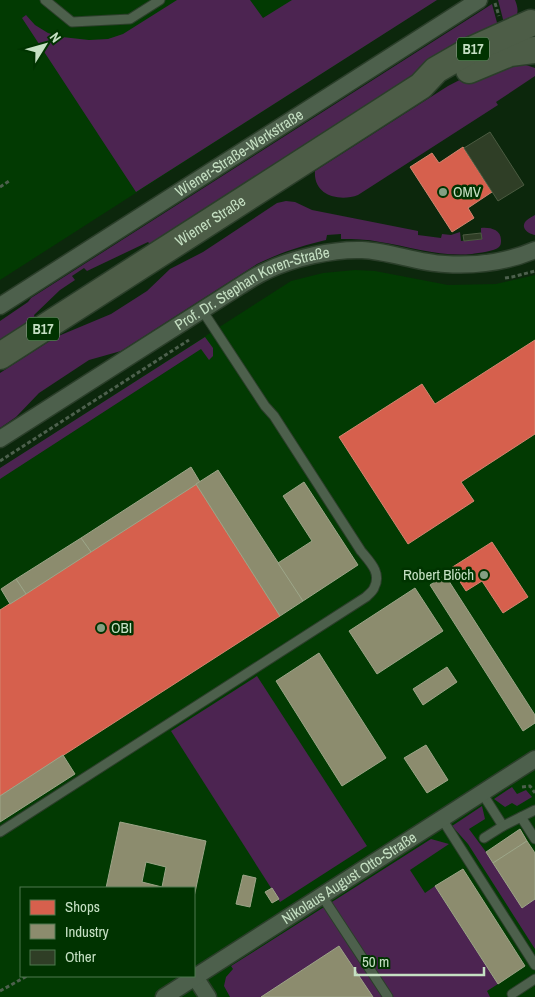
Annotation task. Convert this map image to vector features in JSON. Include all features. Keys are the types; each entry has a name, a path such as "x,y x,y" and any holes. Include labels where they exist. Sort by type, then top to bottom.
{"main road":[{"name":"Wiener Straße","path":"0,356 421,86 436,70 469,51 534,24"},
{"name":"Wiener Straße","path":"421,86 444,82 510,53 535,50"}],"street":[{"name":"Wiener-Straße-Werkstraße","path":"0,306 479,0"},
{"name":"Prof. Dr. Stephan Koren-Straße","path":"0,439 266,270 296,260 334,251 364,250 445,264 485,263 522,256 535,250"},
{"name":"Nikolaus August Otto-Straße","path":"164,997 535,760"},
{"path":"195,977 208,997"}],"lane":[{"path":"45,0 72,22 130,19 160,0"},
{"path":"0,832 366,597 374,588 377,576 374,565 361,551 274,416 265,406 202,310"},
{"path":"482,793 503,826"},
{"path":"484,838 535,810"},
{"path":"521,817 535,838"},
{"path":"442,819 535,964"},
{"path":"322,896 388,997"},
{"path":"512,994 535,979"}],"path":[{"path":"0,188 9,181"},
{"path":"503,278 512,278 535,271"},
{"path":"0,461 211,326"},
{"path":"0,991 25,977"}],"shaded area":[{"path":"0,0 437,0 0,280"},
{"path":"177,0 250,0 263,18 292,0 437,0 136,192 22,18 26,15 35,25 48,33 62,37 89,40 108,39 123,34"},
{"path":"498,0 515,0 517,5 516,16 505,27"},
{"path":"492,4 499,30 438,61 150,244 148,242 87,271 84,268 72,276 75,280 60,290 34,315 35,318 0,341 0,321 31,298"},
{"path":"518,64 535,68 535,76 496,102 498,105 358,195 343,198 336,197 329,195 318,186 315,171 448,86 477,71"},
{"path":"295,202 312,210 418,231 418,235 441,238 442,234 451,235 460,232 461,241 481,239 481,228 491,228 499,233 501,244 497,248 486,252 460,255 426,251 370,240 341,239 341,234 327,235 326,240 290,250 257,264 121,351 89,360 39,393 16,417 0,428 0,373 56,337 111,314 147,291 170,269 203,252 277,203"},
{"path":"535,215 535,235 527,232 524,225 527,220"},
{"path":"355,270 375,271 448,285 496,284 535,275 535,997 0,997 0,468 291,281 323,273"},
{"path":"205,337 213,348 213,356 209,360 201,349 0,479 0,468"},
{"path":"257,676 367,846 280,902 171,731"},
{"path":"512,787 517,794 526,790 532,797 517,806 512,803 505,807 494,799"},
{"path":"482,806 485,819 469,829 522,907 535,899 535,949 468,844 452,826"},
{"path":"431,839 449,844 410,870 425,893 435,886 498,984 487,991 490,997 230,997 224,986 226,977 233,969 231,966"}],"building: Shops":[{"path":"463,147 492,192 468,208 474,218 452,232 410,167 432,153 439,163"},
{"path":"535,340 535,434 461,482 474,501 408,544 339,437 422,384 435,404"},
{"path":"196,484 280,616 0,796 0,610"},
{"name":"Robert Blöch","path":"492,542 528,597 503,613 482,581 466,591 451,568"}],"building: Industry":[{"path":"191,467 200,482 91,552 81,538"},
{"path":"218,470 303,601 280,616 196,484"},
{"path":"304,482 358,565 303,601 278,563 312,541 283,496"},
{"path":"81,538 91,552 26,594 16,579"},
{"path":"445,575 535,715 535,723 523,731 430,585"},
{"path":"16,579 26,594 10,604 1,589"},
{"path":"415,588 443,631 377,674 349,631"},
{"path":"319,653 386,758 342,786 276,681"},
{"path":"447,667 457,682 423,705 413,689"},
{"path":"426,745 448,780 427,793 404,758"},
{"path":"63,755 75,774 0,822 0,796"},
{"path":"120,822 206,841 195,892 195,887 162,887 106,887","holes":["146,862 166,867 162,887 142,882"]},
{"path":"520,829 527,841 493,863 486,852"},
{"path":"527,841 535,853 535,899 522,908 493,863"},
{"path":"463,869 525,966 498,984 435,886"},
{"path":"243,875 256,878 250,907 236,904"},
{"path":"272,888 279,899 272,903 265,892"},
{"path":"339,946 373,997 261,997"}],"building: Other":[{"path":"490,132 524,185 498,201 464,148"},
{"path":"481,233 482,239 464,241 463,235"}],"place":[{"name":"OMV","path":"443,192"},
{"name":"Robert Blöch","path":"484,575"},
{"name":"OBI","path":"101,628"}]}
